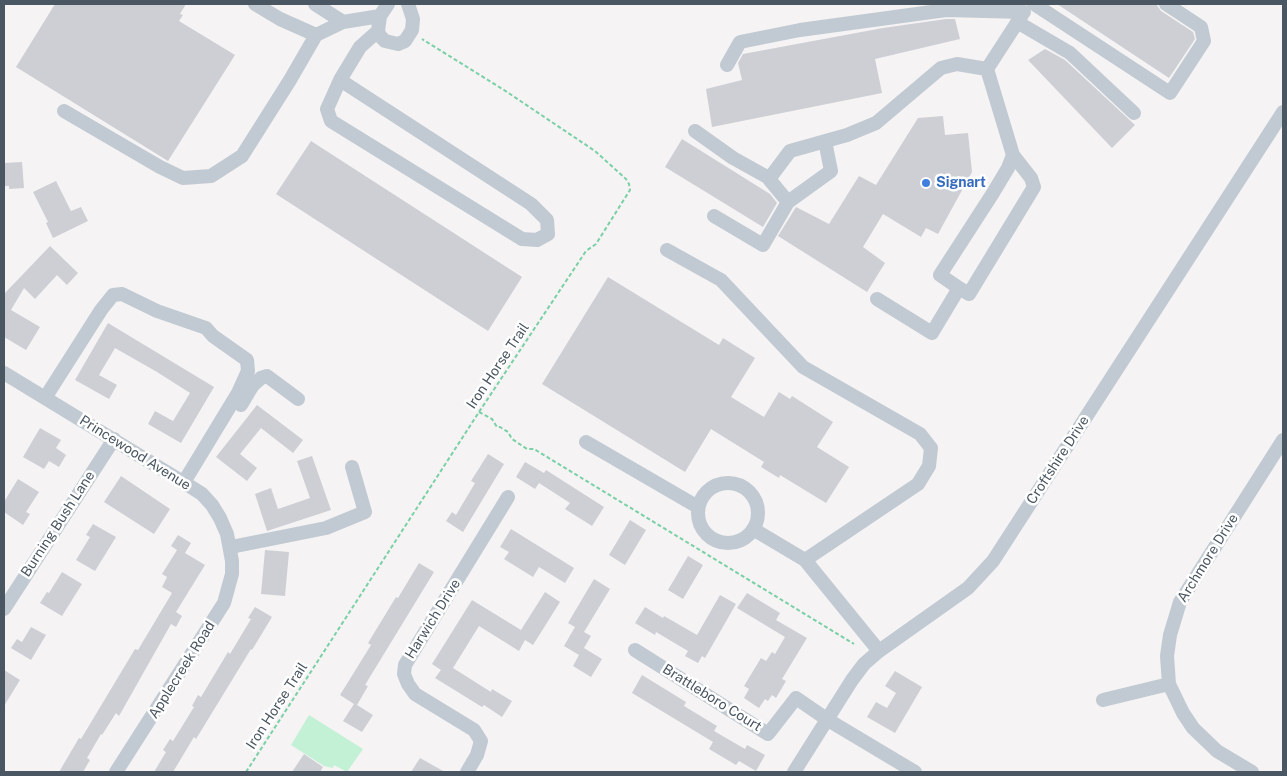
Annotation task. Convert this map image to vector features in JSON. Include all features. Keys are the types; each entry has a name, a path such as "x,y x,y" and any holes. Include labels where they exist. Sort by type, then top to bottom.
{"street":[{"path":"255,4 280,19 316,35"},
{"path":"315,4 343,22"},
{"path":"388,4 380,16 378,31 385,41 393,44 405,41 412,30 413,19 408,4"},
{"path":"727,65 740,42 800,30 946,10 1026,10 1170,93 1204,41 1201,27 1166,4"},
{"path":"987,70 1026,10"},
{"path":"1026,10 1134,113"},
{"path":"64,111 160,167 183,178 211,176 242,156 316,35 343,22 380,16"},
{"path":"340,80 531,204 547,220 548,234 537,240 522,239 331,121 327,109 340,80 360,47 378,31"},
{"path":"769,178 790,151 848,135 876,123 941,68 957,64 987,70"},
{"path":"877,299 932,333 964,291 1034,187 1031,178 1013,155 987,70"},
{"name":"Croftshire Drive","path":"794,772 864,664 879,651 968,588 993,561 1283,112"},
{"path":"695,131 733,158 769,178 788,202"},
{"path":"714,216 763,245 788,202 831,170 825,141"},
{"path":"964,291 940,275 993,194 1013,155"},
{"path":"667,250 721,280 803,367 920,434 930,448 929,466 918,484 806,560"},
{"path":"45,398 101,310 113,295 122,294 157,311 206,328 213,336 247,360 248,371 188,484"},
{"name":"Princewood Avenue","path":"4,373 188,484 207,500 220,518 227,534 232,554"},
{"path":"188,484 253,385 261,378 267,376 298,399"},
{"name":"Burning Bush Lane","path":"4,609 114,439"},
{"name":"Archmore Drive","path":"1252,772 1218,751 1205,740 1183,713 1169,684 1167,656 1170,635 1180,602 1283,440"},
{"path":"586,442 698,507"},
{"path":"232,554 326,528 365,512 352,467"},
{"path":"724,483 743,487 756,501 758,510 757,520 753,529 737,541 727,543 717,541 708,535 698,518 698,507 701,498 715,485 724,483"},
{"name":"Harwich Drive","path":"467,772 477,755 481,741 474,730 415,694 404,674 405,665 508,497"},
{"path":"753,529 806,560 879,651"},
{"name":"Applecreek Road","path":"116,772 224,603 229,589 232,554"},
{"name":"Brattleboro Court","path":"635,650 768,734 796,698 828,720"},
{"path":"1103,700 1169,684"},
{"path":"828,720 915,772"}],"path":[{"name":"Iron Horse Trail","path":"246,772 479,412 586,251 596,244 630,190 626,179 595,151 504,90 424,41"},
{"path":"479,412 492,419 497,427 508,432 512,439 527,449 534,449 854,644"}],"green space":[{"path":"309,715 363,749 347,772 334,765 333,768 324,766 291,745"}],"building":[{"path":"55,4 186,4 180,14 183,15 179,21 235,55 168,161 16,67"},
{"path":"1057,4 1156,4 1161,11 1193,32 1195,39 1169,78"},
{"path":"955,19 960,39 875,59 882,93 712,127 706,89 742,80 738,63 743,54 883,28"},
{"path":"1045,49 1065,60 1135,125 1112,148 1028,60"},
{"path":"943,116 945,135 968,133 972,172 938,234 926,228 921,237 883,214 863,247 885,263 867,292 778,236 796,207 829,224 859,176 876,185 918,118"},
{"path":"682,139 770,194 777,203 763,227 665,167"},
{"path":"311,141 522,277 488,331 276,194"},
{"path":"22,162 24,188 9,189 9,186 4,186 4,163"},
{"path":"56,181 71,211 81,207 88,221 53,238 46,223 48,222 33,192"},
{"path":"50,246 78,273 67,285 57,275 35,299 24,288 11,310 40,327 26,350 4,337 4,294"},
{"path":"608,277 719,345 723,338 755,358 731,397 764,417 779,392 790,399 792,396 833,422 817,447 849,467 826,503 780,475 779,478 761,467 764,462 711,429 685,472 542,384"},
{"path":"108,323 214,387 181,443 148,424 155,411 173,421 190,393 157,372 115,348 99,375 117,385 109,399 75,380"},
{"path":"257,405 303,440 293,453 261,428 240,454 257,468 247,481 216,457"},
{"path":"40,428 61,440 56,448 66,455 59,467 49,461 44,469 23,457"},
{"path":"488,454 504,464 463,532 446,521 452,512 456,515 475,483 471,481"},
{"path":"312,456 331,510 267,531 255,494 271,488 278,509 310,498 297,461"},
{"path":"525,462 544,473 546,470 604,507 592,526 565,509 570,503 539,483 535,489 516,477"},
{"path":"121,476 170,509 154,534 104,502"},
{"path":"18,479 39,492 26,512 30,514 23,525 4,512 4,502"},
{"path":"630,520 646,530 625,565 609,555"},
{"path":"93,524 116,537 95,571 76,560 90,537 86,535"},
{"path":"511,529 574,568 565,583 539,567 533,577 504,559 509,552 500,547"},
{"path":"178,535 191,543 185,553 205,565 176,612 182,616 176,627 171,624 119,716 116,713 101,734 87,758 90,760 83,772 59,772 135,649 138,650 172,593 162,587 167,577 162,574 177,550 171,546"},
{"path":"265,550 289,552 285,596 261,594"},
{"path":"688,556 703,565 683,599 668,590"},
{"path":"419,563 434,572 365,685 368,686 357,705 373,715 362,732 343,721 354,704 340,695 371,645 368,643"},
{"path":"62,572 82,584 62,616 40,603 47,592 49,593"},
{"path":"594,579 610,589 584,632 591,636 584,648 602,659 591,677 573,666 579,655 564,646 575,627 568,623"},
{"path":"545,592 560,602 533,645 525,640 519,651 479,626 453,668 491,692 492,689 512,701 502,717 435,678 441,670 432,664 472,600 521,630"},
{"path":"747,593 780,613 776,620 807,638 782,679 786,681 776,698 772,695 768,701 765,699 759,708 744,698 749,689 744,686 761,658 766,661 772,652 775,654 785,637 737,608"},
{"path":"720,595 736,604 705,658 702,656 698,663 685,656 688,651 656,632 655,635 635,623 645,607 697,635"},
{"path":"255,607 272,617 252,650 173,772 154,772 166,752 163,750 170,739 173,741 194,707 192,706 198,695 201,697 228,652 230,654 251,619 248,618"},
{"path":"31,627 46,635 31,660 11,648 17,639 22,642"},
{"path":"4,670 20,680 4,706"},
{"path":"895,671 922,687 895,733 867,717 876,702 887,708 896,693 885,686"},
{"path":"642,675 686,702 684,706 717,726 714,731 745,749 747,745 765,755 756,771 739,761 736,765 709,749 713,742 632,693"},
{"path":"304,754 323,767 320,772 292,772"},
{"path":"420,758 445,772 411,772"}],"place":[{"name":"Signart","path":"926,183"}]}
